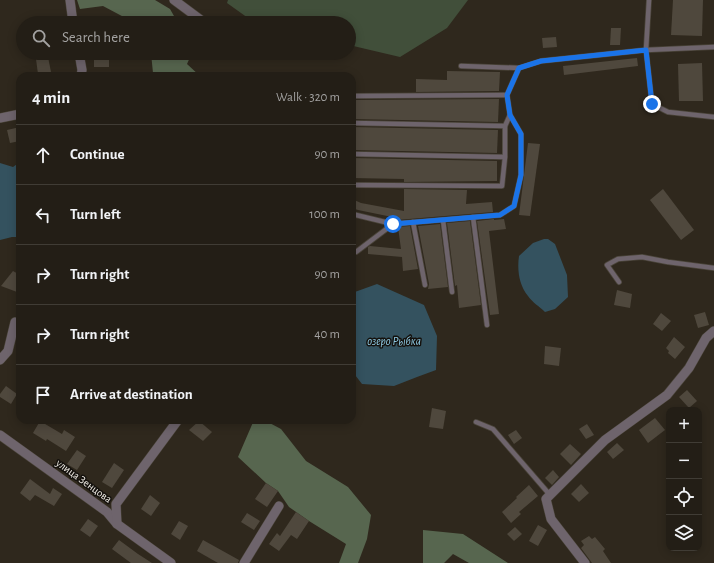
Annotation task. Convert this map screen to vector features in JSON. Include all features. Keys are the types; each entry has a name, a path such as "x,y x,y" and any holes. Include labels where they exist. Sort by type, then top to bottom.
{"street":[{"path":"70,0 72,16"},
{"path":"174,0 196,16"},
{"path":"80,60 82,72"},
{"path":"0,118 16,115"},
{"path":"0,360 8,351 15,322"},
{"path":"585,563 551,519 546,499 606,440 667,395 690,368 706,338 714,331"},
{"path":"117,524 116,504 175,424"},
{"name":"улица Зенцова","path":"0,435 107,512 117,524 171,563"},
{"path":"244,563 279,506"}],"lane":[{"path":"650,0 646,50 652,104 668,112 714,117"},
{"path":"461,66 519,68 541,61 646,50 714,47"},
{"path":"356,215 393,224 500,215 514,206 521,175 521,134 510,115 507,95 519,68"},
{"path":"356,96 507,95"},
{"path":"356,185 502,186 505,157 505,126 510,115"},
{"path":"356,123 505,126"},
{"path":"356,154 505,157"},
{"path":"473,217 487,325"},
{"path":"443,220 452,292"},
{"path":"413,222 425,285"},
{"path":"356,252 393,224"},
{"path":"619,282 607,265 618,259 642,257 714,268"},
{"path":"476,422 493,429 550,495"}],"green space":[{"path":"77,0 155,0 170,9 174,16 122,16 103,6 80,9"},
{"path":"228,0 468,0 447,28 400,57 356,47 356,16 245,16 227,3"},
{"path":"152,60 189,60 187,64 196,72 153,72"},
{"path":"252,424 272,424 281,429 306,461 348,487 371,515 367,539 358,563 339,563 346,544 289,507 278,491 266,483 238,457"},
{"path":"423,530 463,534 508,563 469,563 453,554 444,563 423,563"}],"water":[{"path":"0,163 13,167 16,165 16,237 0,240"},
{"path":"548,239 555,244 567,275 568,297 555,309 545,312 525,292 519,277 518,267 519,256 533,243"},
{"name":"озеро Рыбка","path":"377,284 424,305 437,336 436,370 394,386 362,384 356,376 356,292"}],"building":[{"path":"673,0 703,0 702,36 671,35"},
{"path":"611,28 621,28 620,45 610,45"},
{"path":"556,37 557,47 543,48 542,38"},
{"path":"637,58 638,66 564,75 563,66"},
{"path":"36,60 49,60 51,72 38,72"},
{"path":"94,60 109,60 109,67 94,67"},
{"path":"702,63 703,101 679,101 678,64"},
{"path":"447,71 500,72 499,91 416,92 416,79 447,80"},
{"path":"499,99 498,122 356,119 356,100"},
{"path":"356,127 498,130 497,153 356,150"},
{"path":"16,128 16,142 10,143 7,130"},
{"path":"528,143 540,144 530,216 519,215"},
{"path":"356,158 497,161 497,181 404,182 404,179 356,178"},
{"path":"404,189 467,190 466,204 492,202 493,212 397,220 397,218 356,209 356,201 404,211"},
{"path":"663,189 694,230 681,240 650,200"},
{"path":"504,219 506,229 489,231 499,314 490,315 477,221"},
{"path":"470,221 481,305 459,308 457,285 455,286 447,223"},
{"path":"440,224 448,287 428,289 429,284 418,226"},
{"path":"410,226 418,269 403,271 402,257 368,254 368,247 370,246 401,249 398,227"},
{"path":"13,271 16,273 16,292 1,286"},
{"path":"617,290 632,294 630,308 614,305"},
{"path":"705,312 709,325 698,328 694,315"},
{"path":"661,313 671,321 662,331 653,324"},
{"path":"674,337 685,347 675,359 668,353 669,351 666,348"},
{"path":"545,346 561,348 559,366 544,364"},
{"path":"6,386 16,393 16,396 11,404 0,397 0,394"},
{"path":"687,390 697,401 688,407 679,397"},
{"path":"432,408 446,411 443,429 429,427"},
{"path":"655,418 665,430 648,443 639,430"},
{"path":"38,424 45,424 62,434 64,430 75,437 66,451 47,439 46,441 33,433"},
{"path":"196,424 203,424 212,432 203,441 189,430"},
{"path":"587,424 594,435 586,439 579,429"},
{"path":"516,430 522,438 514,444 508,435"},
{"path":"617,443 624,450 613,459 607,452"},
{"path":"570,444 581,454 571,465 560,454"},
{"path":"77,450 86,456 77,470 67,464"},
{"path":"114,463 124,470 112,488 102,482"},
{"path":"553,470 559,477 552,485 545,478"},
{"path":"30,479 50,494 53,488 62,494 54,506 35,495 30,501 20,493"},
{"path":"266,483 278,491 267,507 255,499"},
{"path":"581,484 589,493 579,502 571,494"},
{"path":"529,485 538,496 519,512 521,514 511,523 502,512"},
{"path":"150,495 160,503 151,516 141,509"},
{"path":"296,512 309,521 297,539 291,535 279,551 269,544 277,533 280,536"},
{"path":"247,513 260,521 254,530 241,522"},
{"path":"88,519 98,526 90,537 80,530"},
{"path":"179,521 188,526 180,540 171,534"},
{"path":"538,525 547,530 538,546 529,541"},
{"path":"515,527 522,534 514,541 507,534"},
{"path":"589,536 592,539 595,537 605,549 603,551 611,563 592,563 581,548 584,545 581,541"},
{"path":"119,540 152,563 131,563 112,549"},
{"path":"203,540 239,560 238,563 218,563 197,551"}],"route":[{"path":"393,224 500,215 514,206 521,175 521,134 510,115 507,95 519,68 541,61 646,50 652,104"}]}
